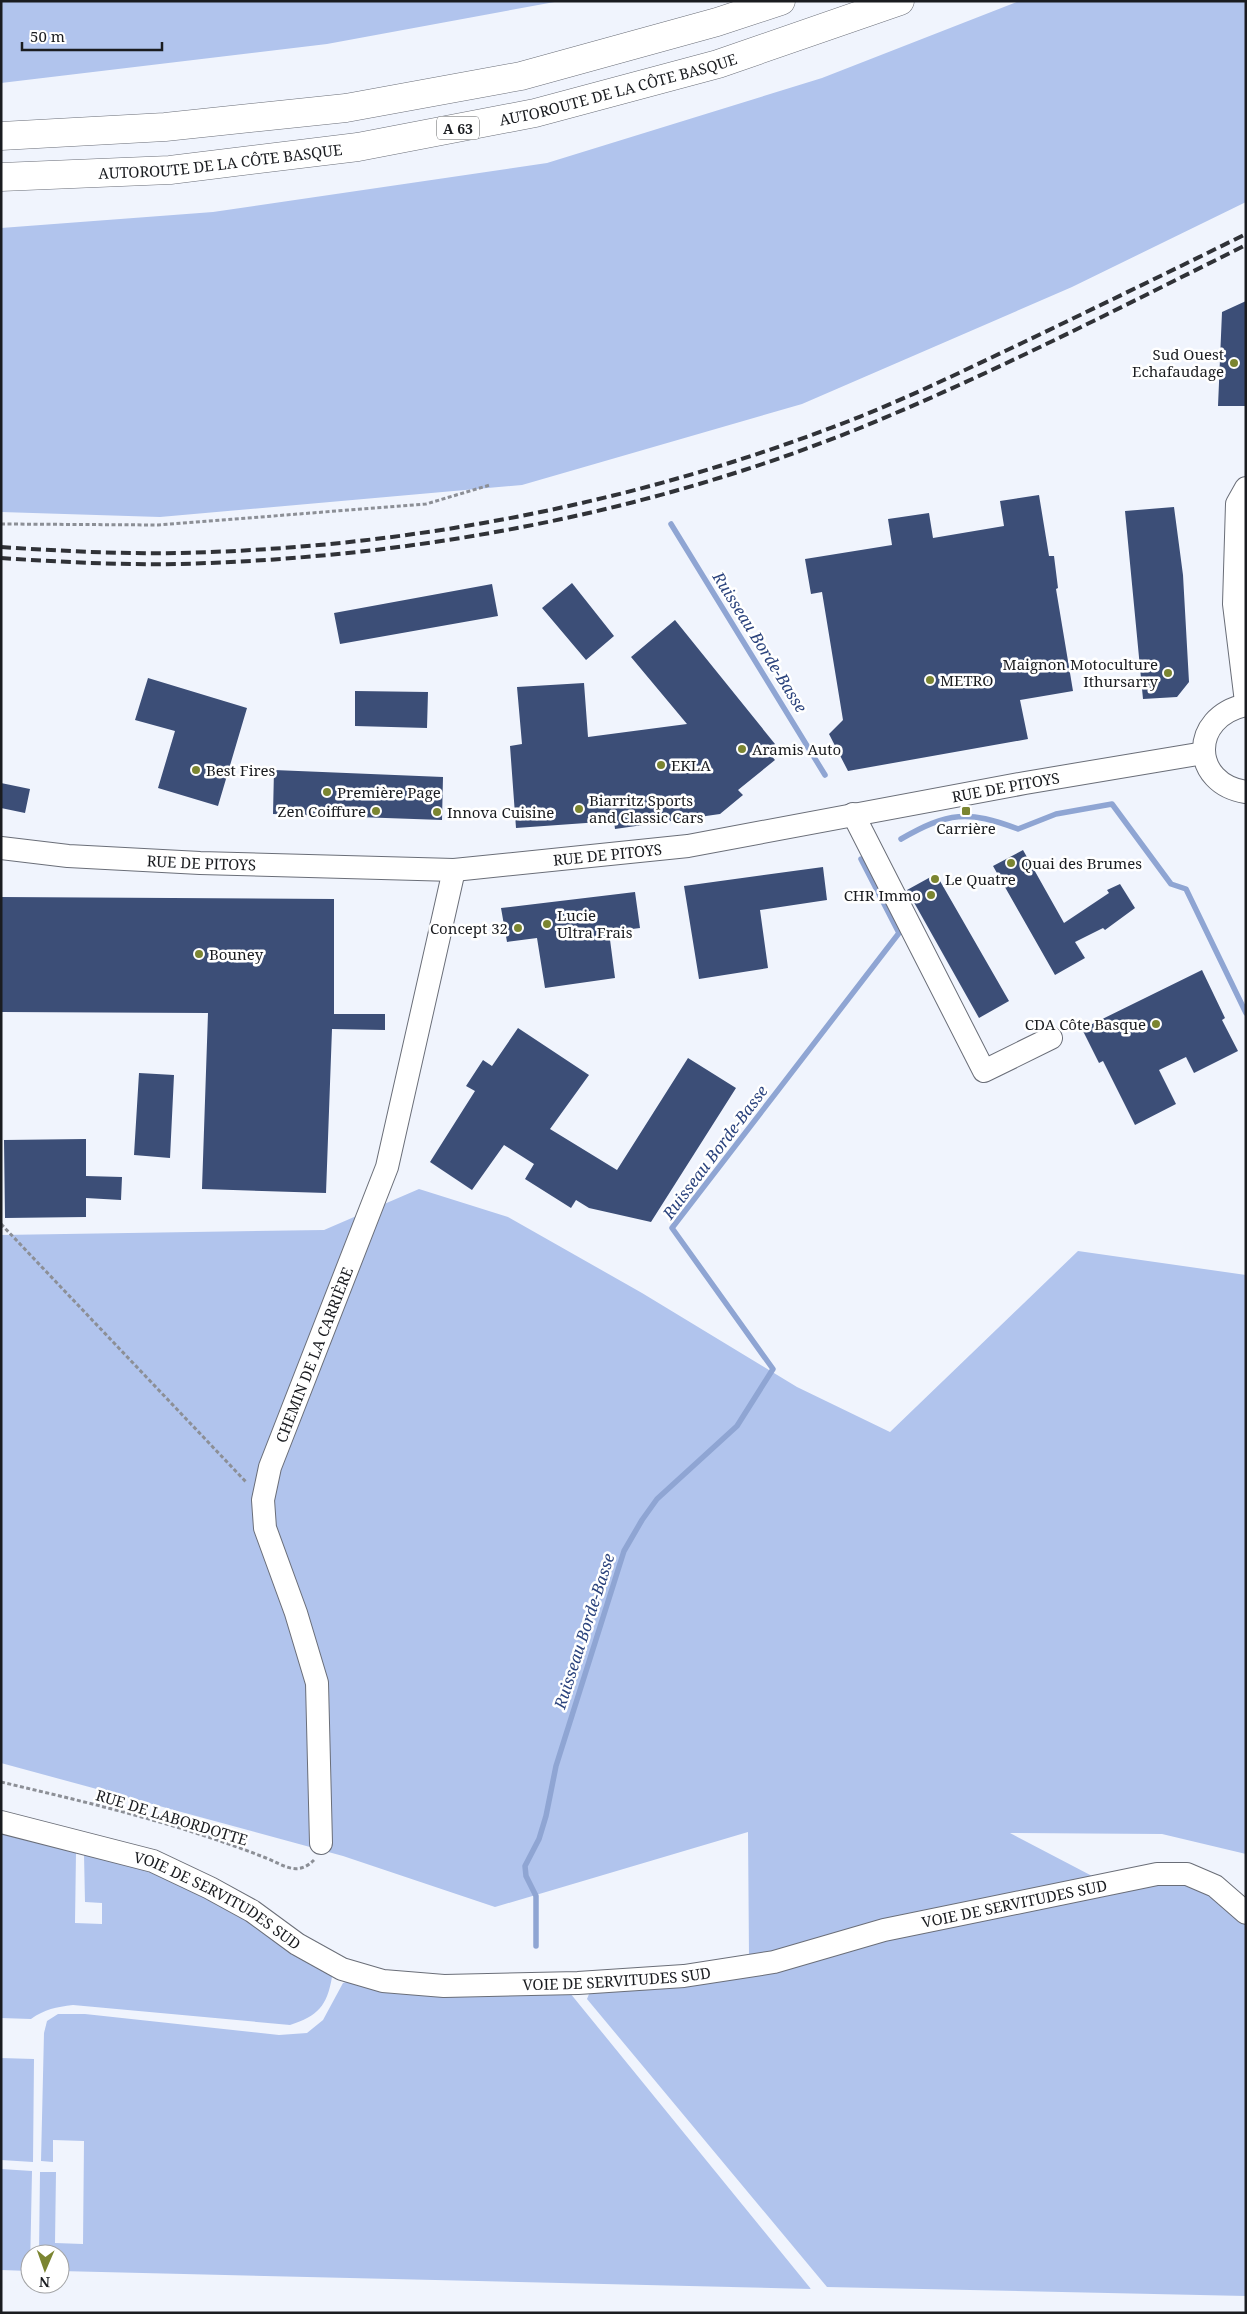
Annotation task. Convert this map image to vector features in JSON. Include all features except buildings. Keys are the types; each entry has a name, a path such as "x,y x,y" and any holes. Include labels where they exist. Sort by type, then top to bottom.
{"highway":[{"path":"1,136 165,127 346,108 521,76 717,22 781,1"},
{"name":"AUTOROUTE DE LA CÔTE BASQUE","path":"1,177 170,170 358,146 535,113 718,64 900,1"}],"street":[{"path":"1246,488 1238,504 1234,604 1246,703 1220,715 1211,726 1205,739 1204,753 1207,765 1214,776 1223,784 1235,790 1246,792"},
{"name":"RUE DE PITOYS","path":"1,848 68,856 200,863 454,870 688,846 853,814 1204,753"},
{"path":"853,814 984,1071 1051,1038"},
{"name":"CHEMIN DE LA CARRIÈRE","path":"321,1843 317,1683 296,1613 265,1528 263,1500 270,1467 387,1166 454,870"},
{"name":"VOIE DE SERVITUDES SUD","path":"1,1822 153,1862 219,1892 252,1911 298,1944 342,1969 383,1981 427,1984 578,1983 684,1976 774,1962 884,1930 1157,1874 1187,1874 1215,1886 1246,1913"}],"path":[{"path":"1,524 158,525 426,504 490,485"},
{"path":"1,1224 263,1500"},
{"name":"RUE DE LABORDOTTE","path":"1,1782 126,1812 265,1858 291,1869 306,1868 316,1858 321,1843"}],"shaded area":[{"path":"1,1 560,1 327,44 1,83"},
{"path":"1019,1 1246,1 1246,202 1072,287 802,404 522,485 160,517 1,512 1,228 213,212 547,163 822,78"},
{"path":"419,1189 508,1217 642,1293 797,1387 890,1432 1078,1251 1246,1275 1246,1854 1162,1834 1010,1833 1094,1877 770,1953 749,1956 748,1832 495,1907 343,1856 1,1763 1,1235 324,1230"},
{"path":"1,1825 76,1852 75,1923 102,1924 102,1903 85,1902 84,1854 149,1864 322,1963 332,1977 324,2003 308,2018 290,2025 73,2005 51,2009 31,2019 1,2018"},
{"path":"1144,1881 1196,1881 1246,1919 1246,2296 827,2287 587,1999 591,1989"},
{"path":"357,1979 570,1993 811,2289 70,2271 70,2244 39,2244 40,2172 56,2172 55,2243 83,2244 84,2141 53,2140 53,2162 41,2161 44,2033 47,2021 58,2014 85,2014 279,2035 307,2033 323,2020 343,1983"},
{"path":"1,2058 34,2059 33,2162 1,2160"},
{"path":"1,2169 32,2171 31,2244 20,2244 20,2271 1,2270"}],"waterway":[{"name":"Ruisseau Borde-Basse","path":"671,524 825,775"},
{"path":"901,839 932,823 945,819 971,817 1001,823 1018,829 1056,814 1112,804 1171,884 1186,889 1246,1013"},
{"name":"Ruisseau Borde-Basse","path":"536,1946 536,1896 526,1876 525,1866 539,1839 546,1816 556,1766 624,1551 657,1499 737,1426 773,1369 672,1228 899,933 861,859"}],"railway":[{"path":"1,547 134,553 264,549 350,542 435,531 520,516 603,498 686,476 768,450 871,412 979,363 1246,234"},
{"path":"1,558 134,564 265,560 351,553 437,542 607,509 691,486 774,460 855,430 1003,365 1246,245"}],"place":[{"name":"Sud Ouest Echafaudage","path":"1234,363"},
{"name":"Maignon Motoculture Ithursarry","path":"1168,673"},
{"name":"METRO","path":"930,680"},
{"name":"Aramis Auto","path":"742,749"},
{"name":"EKLA","path":"661,765"},
{"name":"Best Fires","path":"196,770"},
{"name":"Première Page","path":"327,792"},
{"name":"Biarritz Sports and Classic Cars","path":"579,809"},
{"name":"Zen Coiffure","path":"376,811"},
{"name":"Carrière","path":"966,811"},
{"name":"Innova Cuisine","path":"437,812"},
{"name":"Quai des Brumes","path":"1011,863"},
{"name":"Le Quatre","path":"935,879"},
{"name":"CHR Immo","path":"931,895"},
{"name":"Lucie Ultra Frais","path":"547,924"},
{"name":"Concept 32","path":"518,928"},
{"name":"Bouney","path":"199,954"},
{"name":"CDA Côte Basque","path":"1156,1024"}]}
